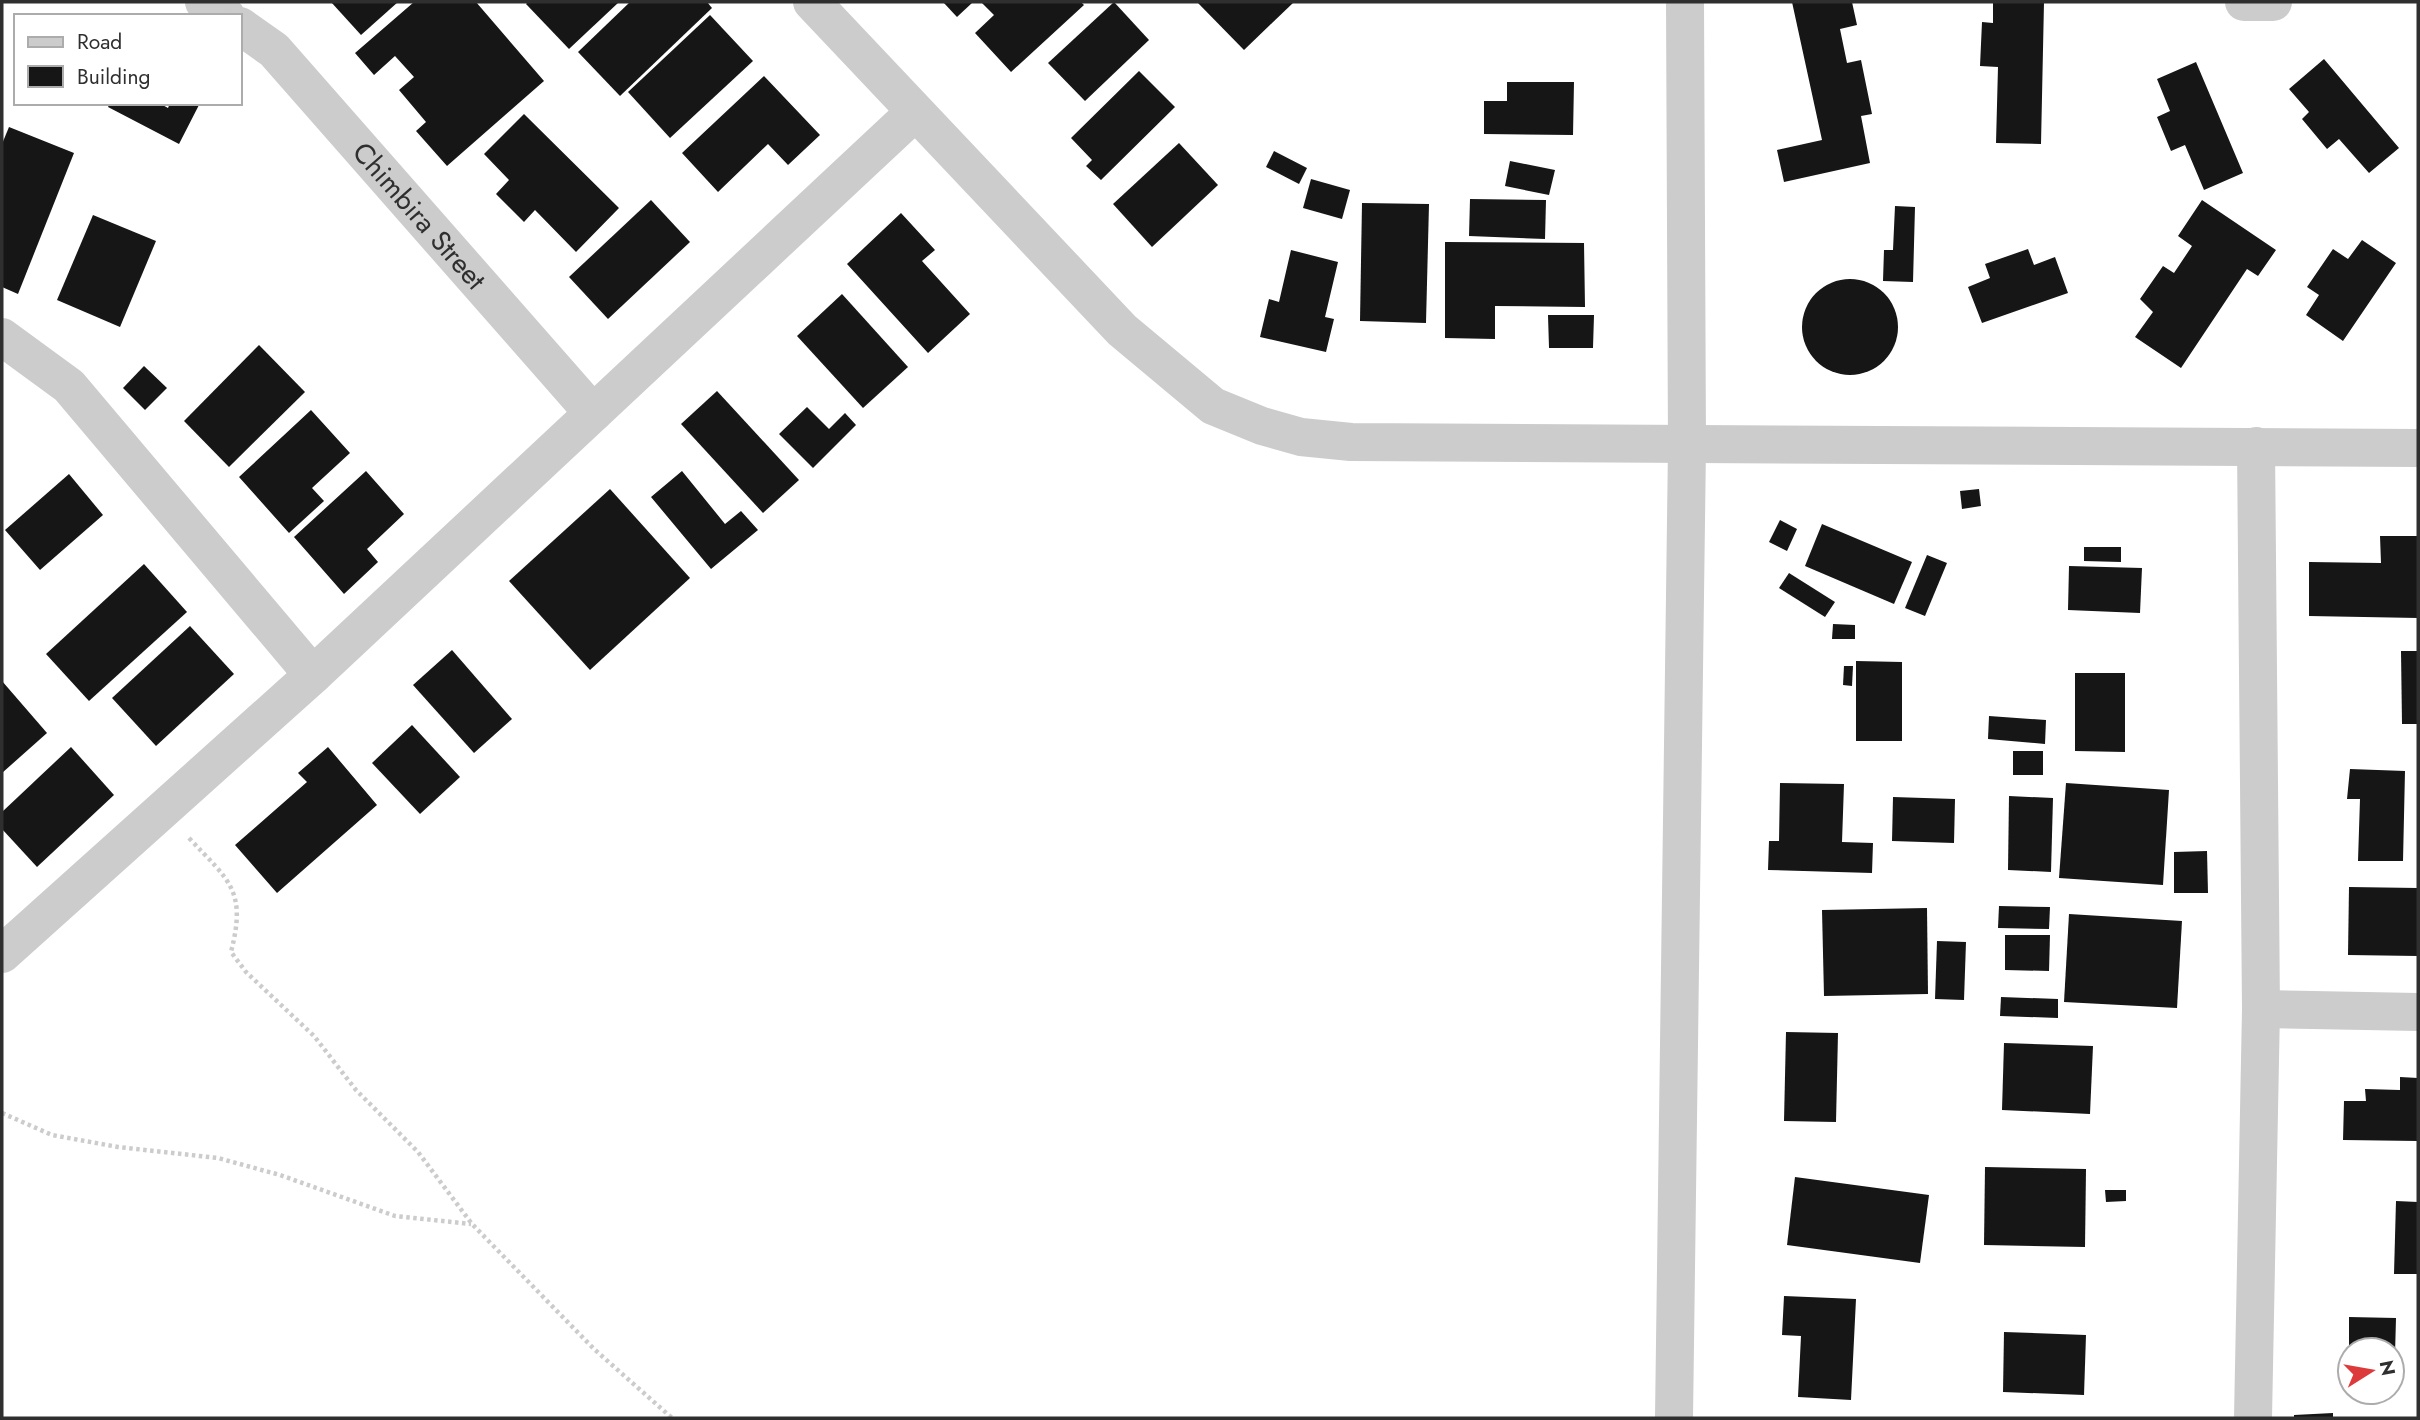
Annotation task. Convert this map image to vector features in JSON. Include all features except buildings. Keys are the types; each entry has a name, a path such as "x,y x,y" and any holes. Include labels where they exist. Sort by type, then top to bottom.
{"street":[{"path":"204,2 223,14"},
{"path":"812,2 914,113 1122,330 1213,406 1262,426 1301,437 1351,442 1686,446 2418,448"},
{"path":"1674,1418 1686,446 1685,2"},
{"path":"2244,2 2273,2"},
{"name":"Chimbira Street","path":"242,27 274,50 593,413"},
{"path":"2,954 313,675 914,113"},
{"path":"2,337 69,386 313,675"},
{"path":"2253,1418 2261,1009 2256,446"},
{"path":"2261,1009 2418,1012"}],"path":[{"path":"162,810 235,890 239,922 231,952 246,972 314,1037 356,1090 418,1152 472,1224 594,1349 672,1418"},
{"path":"2,1113 52,1135 118,1147 218,1158 280,1175 395,1216 472,1224"}]}
